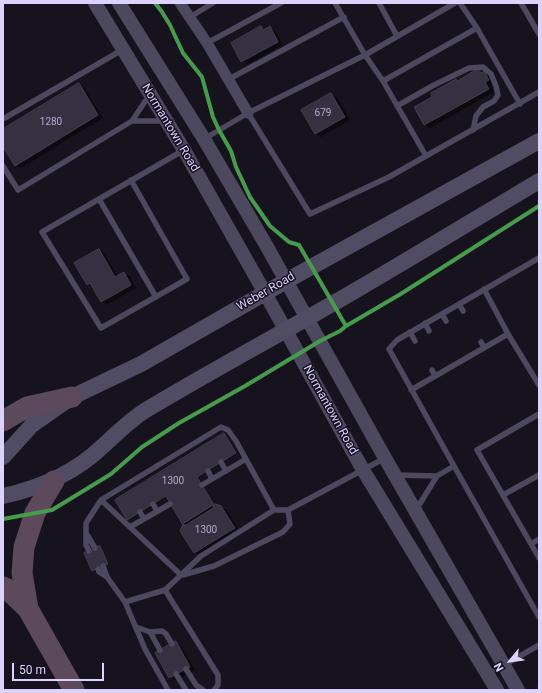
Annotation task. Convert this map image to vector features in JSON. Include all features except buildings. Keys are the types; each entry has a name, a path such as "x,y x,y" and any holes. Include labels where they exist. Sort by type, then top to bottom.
{"highway":[{"path":"3,421 27,407 72,398"},
{"path":"28,609 22,573 24,547 35,513 54,481"},
{"path":"3,587 28,609 74,690"}],"main road":[{"name":"Weber Road","path":"3,457 32,425 72,398 142,364 286,280 539,141"},
{"path":"3,496 21,492 54,481 81,464 144,411 307,318 539,182"}],"street":[{"name":"Normantown Road","path":"95,3 184,150 364,470 497,690"},
{"path":"180,3 190,16 229,79 248,113"},
{"name":"Normantown Road","path":"121,4 204,139 286,280 394,475 518,690"}],"lane":[{"path":"190,16 213,3"},
{"path":"207,44 281,3"},
{"path":"335,3 365,55 383,81 426,156"},
{"path":"379,3 397,36"},
{"path":"204,139 248,113 365,55 455,3"},
{"path":"460,3 477,28 520,104"},
{"path":"521,3 539,34"},
{"path":"229,79 344,18"},
{"path":"383,81 477,28"},
{"path":"3,119 123,49"},
{"path":"397,106 434,85 469,68 483,67 491,74 498,95 494,101 483,107 476,116 473,130"},
{"path":"248,113 310,214 389,177 539,92"},
{"path":"3,166 18,190 132,120 150,94"},
{"path":"132,120 167,121"},
{"path":"131,180 187,279 101,328 42,232 131,180 184,150"},
{"path":"99,199 156,297"},
{"path":"539,258 410,332 397,340 389,349 539,617"},
{"path":"484,289 508,334 539,385"},
{"path":"459,304 463,311"},
{"path":"442,314 446,321"},
{"path":"425,323 429,331"},
{"path":"410,332 415,341"},
{"path":"411,390 434,373 483,345 508,334"},
{"path":"539,414 477,450 539,558"},
{"path":"89,551 86,545 86,523 101,500 192,444 221,428 228,430 274,510"},
{"path":"206,436 209,442"},
{"path":"192,444 196,450"},
{"path":"177,454 181,460"},
{"path":"125,602 165,590 201,556 274,510 288,510 385,458"},
{"path":"202,485 246,459"},
{"path":"164,462 168,468"},
{"path":"222,462 226,471"},
{"path":"415,512 437,476 454,466"},
{"path":"153,469 156,475"},
{"path":"208,471 212,479"},
{"path":"394,475 437,476"},
{"path":"503,495 539,475"},
{"path":"138,478 141,484"},
{"path":"124,486 128,492"},
{"path":"101,500 181,575"},
{"path":"153,504 157,512"},
{"path":"130,527 170,504"},
{"path":"181,575 214,566 284,532 290,524 288,510"},
{"path":"140,512 144,519"},
{"path":"86,532 96,548"},
{"path":"531,544 539,539"},
{"path":"104,566 107,577 125,602 145,649 168,690"},
{"path":"98,569 99,572 107,577"},
{"path":"165,590 218,675 218,685 214,690"},
{"path":"136,627 150,632 162,631 166,634 172,644"},
{"path":"150,632 160,650"},
{"path":"487,675 539,645"},
{"path":"186,669 196,685 203,690"},
{"path":"176,674 186,690"}],"cycle path":[{"path":"155,3 170,25 183,53 202,77 213,117 231,151 236,167 250,197 270,226 289,242 299,245 346,326"},
{"path":"3,519 52,510 111,474 142,447 179,423 320,341 340,331 539,206"}]}
